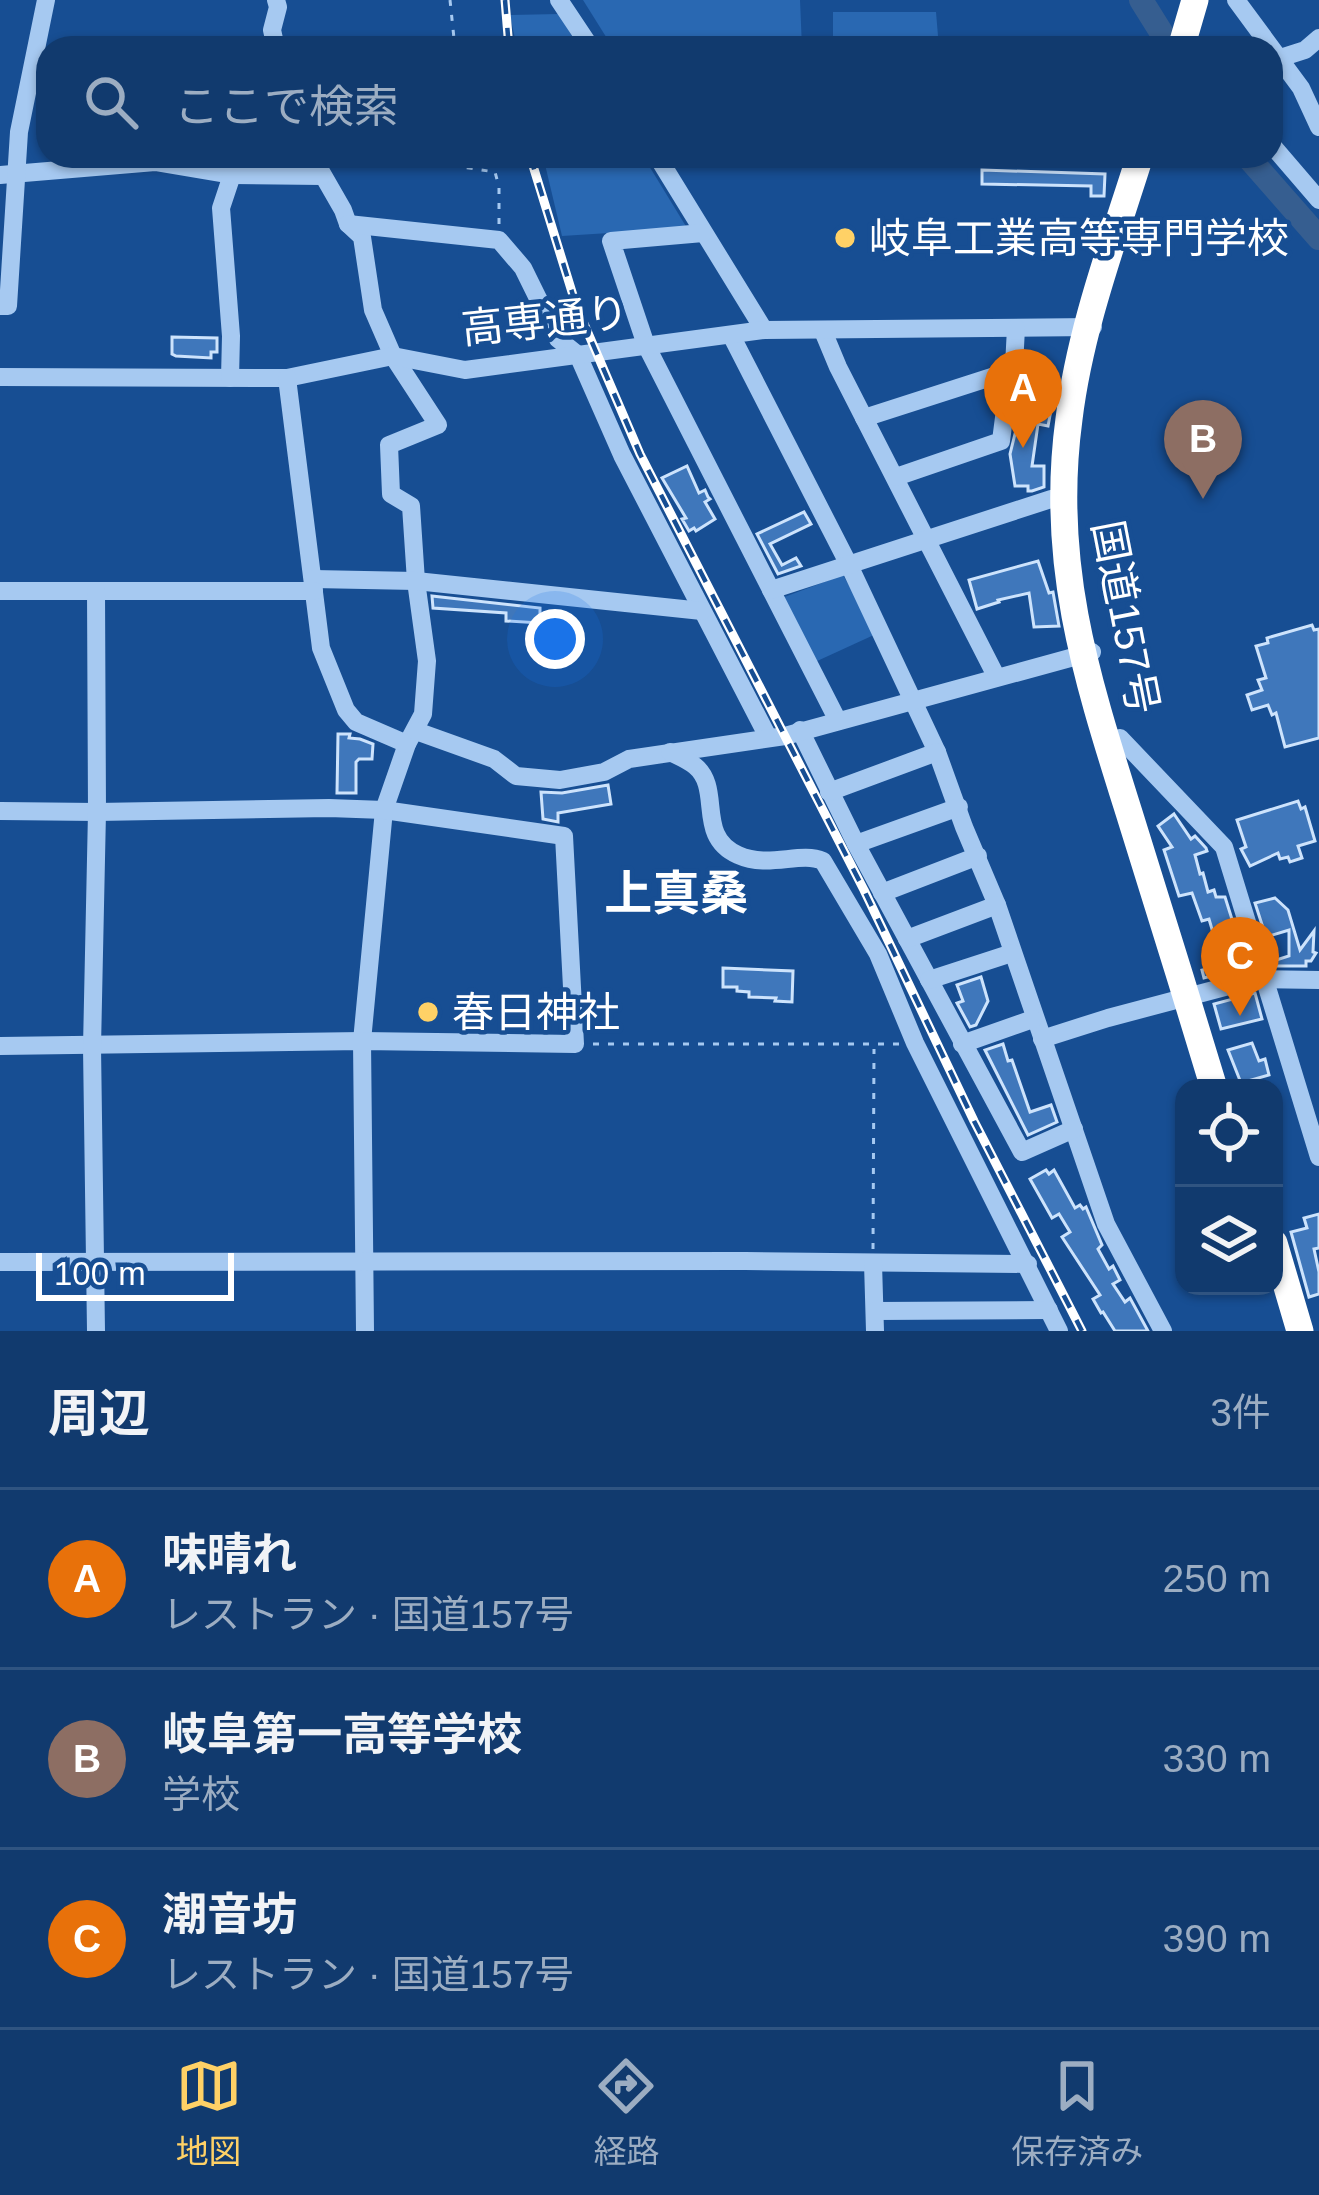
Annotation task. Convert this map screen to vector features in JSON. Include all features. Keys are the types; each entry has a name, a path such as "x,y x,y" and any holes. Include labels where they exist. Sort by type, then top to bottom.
{"highway":[{"path":"1183,33 1195,0"},
{"name":"国道157号","path":"1137,168 1069,418 1064,498 1067,578 1192,997 1224,1079"},
{"name":"国道157号","path":"1145,168 1093,327 1076,503 1080,576 1087,653 1120,738 1212,1079"},
{"path":"1283,1273 1300,1331"},
{"path":"1278,1295 1288,1331"}],"street":[{"path":"39,36 46,0"},
{"path":"273,36 276,0"},
{"path":"560,0 583,36"},
{"path":"1236,0 1263,36"},
{"path":"1283,57 1315,45"},
{"path":"0,306 8,306 9,175 36,49"},
{"path":"1283,62 1319,128"},
{"path":"1283,158 1319,200"},
{"path":"9,175 88,168"},
{"path":"188,168 232,176 322,176"},
{"path":"318,168 349,224 362,237 373,310 394,356 439,425 389,445 391,494 411,506 427,661 423,714 385,810 362,1041 365,1331"},
{"path":"664,168 764,330"},
{"path":"230,379 221,208 232,176"},
{"path":"349,224 499,240 524,268 558,339 578,355 622,455 768,737"},
{"path":"703,233 610,241 646,345 838,721"},
{"name":"高専通り","path":"0,377 287,378 394,356 465,370 764,330 1093,327"},
{"path":"896,477 1001,441 1016,328"},
{"path":"823,331 996,676"},
{"path":"731,334 938,752 997,905 1106,1224 1163,1331"},
{"path":"864,418 1010,371"},
{"path":"287,378 321,648 346,710 356,722 494,759 516,776 560,780 604,772 629,759 785,736 1087,653"},
{"path":"771,590 1064,498"},
{"path":"0,591 416,580 702,610"},
{"path":"96,591 92,1047 96,1331"},
{"path":"800,730 1022,1152 1074,1129"},
{"path":"1120,738 1224,847 1319,1157"},
{"path":"670,752 699,768 716,838 735,854 763,862 814,857 823,861 878,954 915,1043 1059,1331"},
{"path":"829,792 938,752"},
{"path":"856,844 958,807"},
{"path":"0,811 385,810 564,836 574,1044 362,1041 0,1046"},
{"path":"882,893 978,856"},
{"path":"907,939 997,905"},
{"path":"929,980 1012,953"},
{"path":"1042,1039 1177,998 1266,979 1319,980"},
{"path":"962,1044 1034,1019"},
{"path":"0,1262 1028,1264"},
{"path":"873,1263 875,1321 1049,1310"}],"path":[{"path":"450,0 454,36"},
{"path":"469,168 495,172 499,240"},
{"path":"574,1044 915,1043"},
{"path":"873,1263 874,1046"}],"shaded area":[{"path":"583,0 800,0 802,36 606,36"},
{"path":"833,12 936,12 938,36 833,36"},
{"path":"559,14 572,36 514,36 510,15"},
{"path":"546,168 650,168 687,228 562,236"},
{"path":"843,575 876,634 815,662 779,599"}],"building":[{"path":"982,170 1105,174 1104,196 1091,196 1091,186 982,184"},
{"path":"172,337 217,338 217,352 211,352 211,358 176,356"},
{"path":"1028,401 1052,405 1048,426 1038,424 1032,466 1044,466 1044,487 1032,491 1028,486 1015,486 1010,454 1016,430 1023,431"},
{"path":"687,466 699,493 705,490 710,499 705,502 715,519 696,531 689,531 662,478"},
{"path":"804,512 811,524 770,544 782,565 796,558 801,566 778,574 757,534"},
{"path":"1038,561 1049,593 1053,592 1059,626 1034,627 1029,593 977,609 969,580"},
{"path":"432,596 540,608 540,623 506,621 506,613 433,608"},
{"path":"1312,625 1319,629 1319,738 1285,747 1276,713 1272,715 1268,705 1252,710 1247,695 1262,690 1258,680 1266,678 1256,646 1268,643 1267,638"},
{"path":"338,734 373,744 372,759 356,762 356,793 337,793"},
{"path":"608,785 611,804 558,813 558,822 543,819 541,792"},
{"path":"1298,801 1301,809 1305,807 1315,841 1298,846 1302,858 1290,862 1278,853 1250,866 1241,849 1246,847 1237,820"},
{"path":"1174,814 1191,839 1195,836 1206,848 1195,855 1200,874 1208,892 1214,890 1216,897 1225,897 1247,967 1204,978 1202,970 1228,964 1218,934 1214,936 1209,919 1202,921 1192,893 1179,896 1164,850 1172,847 1158,826"},
{"path":"1275,898 1288,910 1300,950 1314,931 1316,953 1306,966 1275,966 1273,961 1289,956 1289,930 1266,937 1255,903"},
{"path":"723,968 793,971 792,1002 749,997 749,992 737,991 737,987 723,987"},
{"path":"981,977 988,1001 976,1025 970,1027 957,1003 963,1001 957,985"},
{"path":"1255,993 1262,1019 1221,1029 1214,1004"},
{"path":"1252,1043 1259,1061 1265,1059 1269,1075 1239,1079 1228,1050"},
{"path":"1003,1044 1030,1112 1051,1105 1057,1122 1028,1135 985,1050"},
{"path":"1046,1170 1049,1174 1054,1170 1075,1208 1086,1207 1102,1245 1098,1249 1120,1280 1113,1284 1125,1302 1130,1298 1148,1331 1115,1331 1101,1313 1093,1299 1100,1295 1062,1237 1070,1232 1059,1214 1052,1218 1030,1179"},
{"path":"1319,1214 1319,1248 1314,1249 1319,1294 1309,1297 1291,1232 1307,1228 1304,1218"}],"waterway":[{"path":"1141,0 1164,36"},
{"path":"1258,168 1319,238"}],"railway":[{"path":"505,0 508,36"},
{"path":"534,168 576,305 640,454 864,890 974,1121 1082,1331"}],"place":[{"name":"岐阜工業高等専門学校","path":"845,238"},
{"name":"味晴れ","path":"1023,448"},
{"name":"岐阜第一高等学校","path":"1203,499"},
{"name":"春日神社","path":"428,1012"},
{"name":"潮音坊","path":"1240,1016"}],"district":[{"name":"上真桑","path":"676,893"}]}
